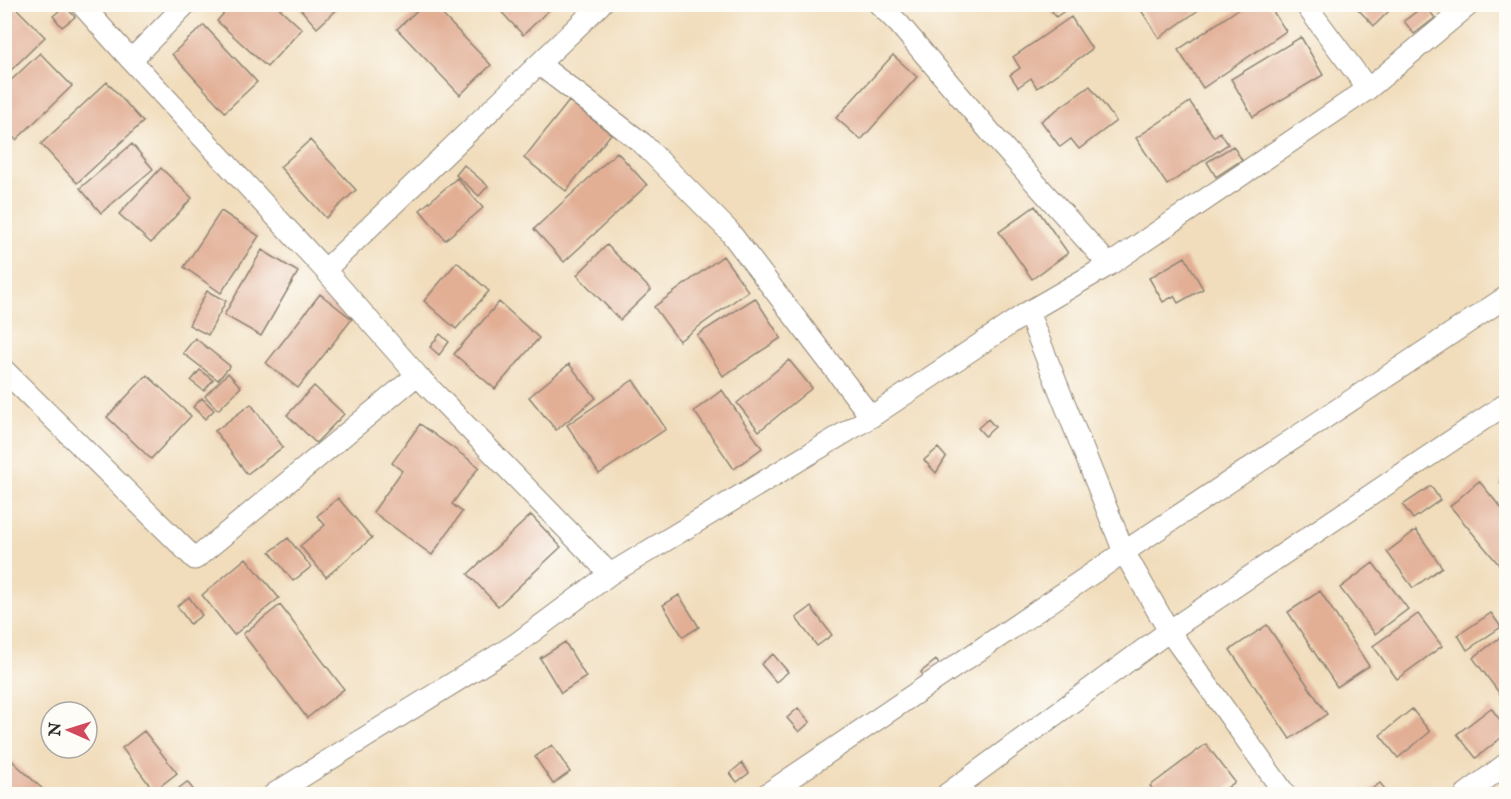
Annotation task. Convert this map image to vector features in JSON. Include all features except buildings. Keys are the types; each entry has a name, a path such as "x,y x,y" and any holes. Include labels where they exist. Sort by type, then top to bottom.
{"street":[{"path":"81,4 325,270 417,375 610,574"},
{"path":"131,60 186,4"},
{"path":"325,270 601,4"},
{"path":"879,4 1109,265"},
{"path":"1305,4 1368,89"},
{"path":"274,795 516,644 610,574 871,417 1028,312 1109,265 1368,89 1470,4"},
{"path":"540,65 642,143 729,231 871,417"},
{"path":"767,795 1124,552 1506,297"},
{"path":"1028,312 1124,552 1169,631 1285,795"},
{"path":"4,370 195,559 417,375"},
{"path":"947,795 1169,631 1506,404"},
{"path":"1466,795 1506,764"}]}
